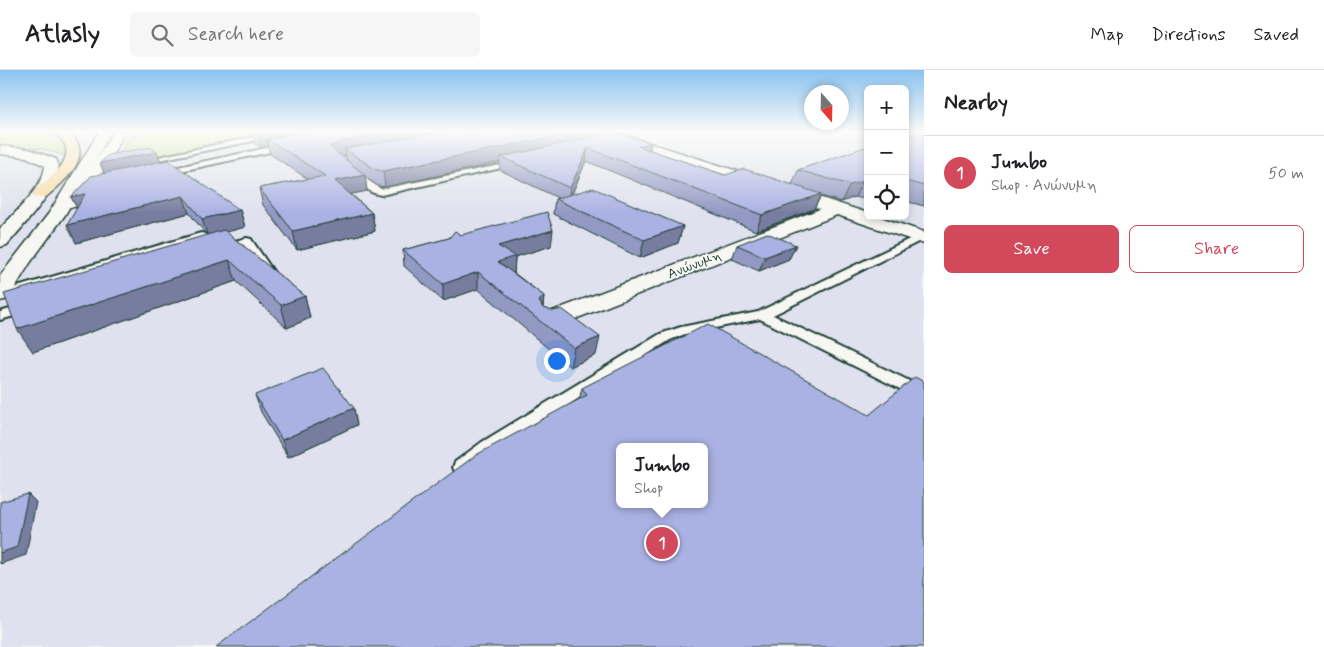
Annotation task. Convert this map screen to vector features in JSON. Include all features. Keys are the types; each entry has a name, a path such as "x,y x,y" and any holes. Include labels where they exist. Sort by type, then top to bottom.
{"highway":[{"path":"34,201 53,182 71,159"}],"street":[{"path":"0,242 34,201 52,173 53,167 51,162 43,159"},
{"path":"0,295 56,215 88,159"},
{"path":"56,215 87,189 102,169 107,159"},
{"path":"678,159 922,237"},
{"path":"0,225 34,201"},
{"name":"Ανώνυμη","path":"551,320 837,209"},
{"path":"0,242 34,244"},
{"path":"0,252 34,244"}],"lane":[{"path":"126,165 156,159"},
{"path":"150,176 229,159"},
{"path":"344,159 338,162 374,190 381,192 525,162"},
{"path":"0,295 201,236"},
{"path":"449,477 488,447 665,338 681,331 762,315 922,237"},
{"path":"202,253 239,241 248,241 269,274"},
{"path":"0,316 46,302"},
{"path":"762,315 924,395"}],"shaded area":[{"path":"0,159 864,159 864,220 909,220 909,159 924,159 924,647 0,647"}],"green space":[{"path":"118,159 141,159 115,164"}],"building":[{"path":"104,159 121,159 100,163"},
{"path":"298,159 345,159 365,175 335,181 372,213 293,231 259,188 325,176"},
{"path":"360,159 443,159 383,171 376,170"},
{"path":"505,159 583,159 570,188"},
{"path":"616,159 677,159 725,175 744,169 821,194 762,215"},
{"path":"830,159 864,159 864,181 850,185 798,170"},
{"path":"909,159 924,159 924,186 909,182"},
{"path":"168,160 240,210 202,219 183,196 67,225 85,194 71,197 91,176"},
{"path":"593,188 683,226 644,240 555,199"},
{"path":"547,212 553,230 498,246 515,256 498,262 544,296 539,301 543,308 553,311 562,309 600,337 574,348 478,272 443,284 403,250 449,238 455,231 461,235"},
{"path":"224,230 305,296 281,305 229,260 17,329 4,294"},
{"path":"767,233 796,245 765,257 737,245"},
{"path":"708,324 869,415 915,377 924,382 924,647 216,647 476,455 587,395 582,388"},
{"path":"323,368 354,408 282,440 255,395"},
{"path":"28,494 17,547 0,553 0,502"}],"place":[{"name":"Jumbo","path":"662,543"}]}
